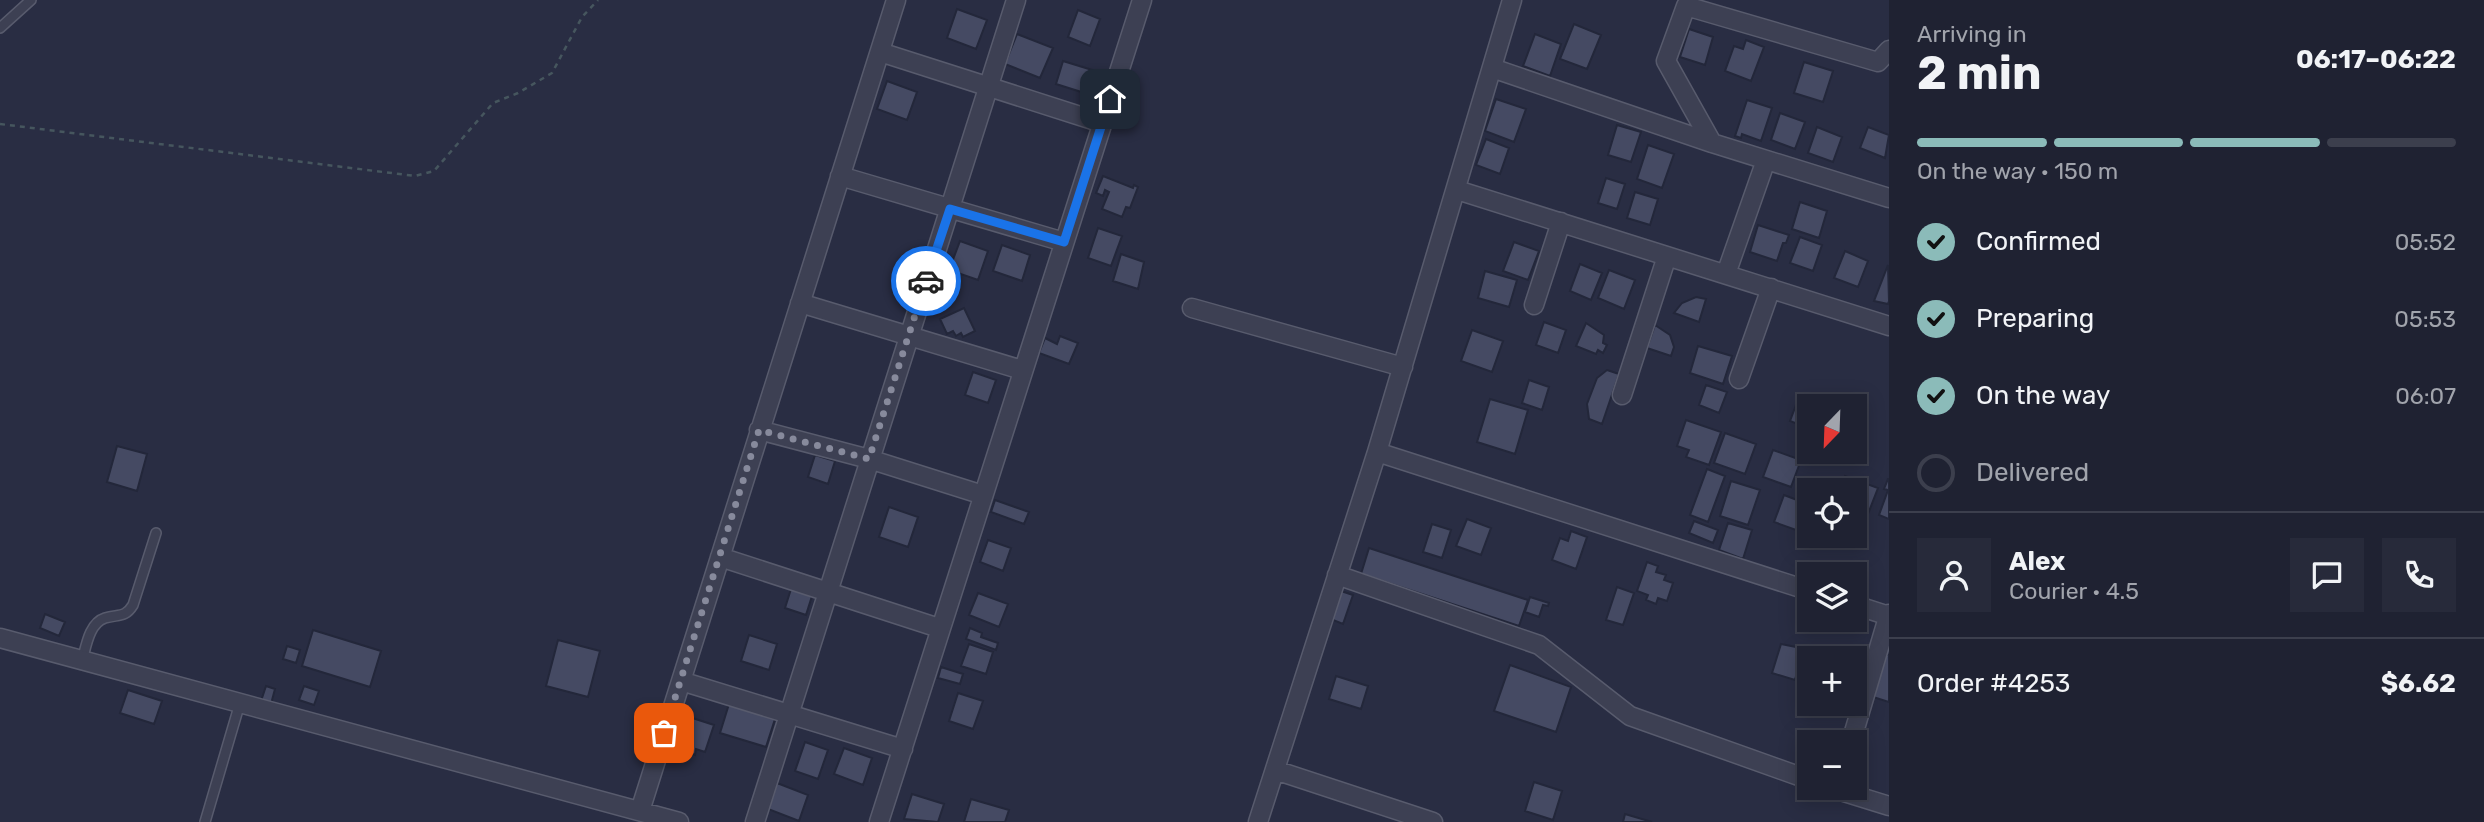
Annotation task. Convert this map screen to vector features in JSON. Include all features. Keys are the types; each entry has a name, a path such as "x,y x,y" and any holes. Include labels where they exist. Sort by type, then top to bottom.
{"street":[{"path":"640,811 896,0"},
{"path":"755,822 1016,0"},
{"path":"879,822 1142,0"},
{"path":"1258,822 1377,452 1512,0"},
{"path":"1712,143 1666,61 1686,6 1878,62 1889,50"},
{"path":"880,52 1102,124"},
{"path":"1492,68 1712,143 1889,198"},
{"path":"1726,274 1766,160"},
{"path":"840,176 1064,242"},
{"path":"1457,190 1889,326"},
{"path":"1534,304 1561,222"},
{"path":"1622,395 1667,256"},
{"path":"1739,379 1771,288"},
{"path":"800,303 1022,370"},
{"path":"1192,309 1403,367"},
{"path":"759,430 869,459 983,495"},
{"path":"1377,452 1797,587"},
{"path":"720,556 939,628"},
{"path":"1337,575 1539,645 1630,716 1797,775"},
{"path":"1855,730 1889,615 1867,609"},
{"path":"0,638 679,822"},
{"path":"681,681 903,750"},
{"path":"1275,770 1433,822"},
{"path":"1867,799 1889,806"}],"lane":[{"path":"0,28 31,0"},
{"path":"82,661 89,636 96,625 104,618 117,618 128,613 133,605 156,533"},
{"path":"205,822 240,703"}],"path":[{"path":"0,124 415,176 435,170 492,103 518,93 552,73 582,17 598,0"}],"building":[{"path":"957,9 987,20 976,49 947,38"},
{"path":"1078,10 1100,19 1090,46 1068,37"},
{"path":"1574,24 1601,35 1587,69 1560,59"},
{"path":"1689,29 1713,37 1705,65 1680,57"},
{"path":"1017,34 1053,48 1040,78 1005,64"},
{"path":"1535,34 1561,44 1550,76 1523,66"},
{"path":"1746,40 1764,47 1751,81 1725,71 1734,46 1743,49"},
{"path":"1063,61 1102,73 1094,96 1056,84"},
{"path":"1804,62 1833,71 1823,102 1794,93"},
{"path":"887,81 917,92 907,120 877,109"},
{"path":"1496,99 1526,109 1514,142 1485,131"},
{"path":"1747,100 1772,108 1761,141 1742,134 1741,138 1735,136"},
{"path":"1780,113 1805,122 1795,149 1771,140"},
{"path":"1617,125 1641,132 1631,162 1608,155"},
{"path":"1817,127 1842,137 1833,162 1808,153"},
{"path":"1868,127 1889,135 1885,158 1860,148"},
{"path":"1486,139 1509,148 1500,174 1476,165"},
{"path":"1648,145 1674,154 1662,188 1637,179"},
{"path":"1103,176 1133,188 1134,185 1138,187 1130,208 1126,207 1122,217 1102,209 1109,192 1105,190 1103,196 1096,193"},
{"path":"1606,178 1625,184 1617,209 1598,203"},
{"path":"1635,192 1658,199 1650,225 1627,218"},
{"path":"1800,202 1827,211 1819,238 1792,229"},
{"path":"1758,225 1789,235 1777,261 1750,252"},
{"path":"1098,228 1122,236 1111,266 1088,258"},
{"path":"1800,237 1822,245 1813,271 1790,263"},
{"path":"960,241 988,251 978,280 949,270"},
{"path":"1514,242 1539,251 1528,280 1503,271"},
{"path":"1002,245 1030,255 1022,281 993,271"},
{"path":"1845,251 1868,261 1858,287 1834,278"},
{"path":"1121,254 1144,262 1138,289 1113,281"},
{"path":"1580,264 1602,273 1591,300 1570,291"},
{"path":"1888,265 1889,301 1888,304 1874,301"},
{"path":"1609,270 1635,280 1624,309 1598,298"},
{"path":"1485,271 1517,280 1509,307 1478,298"},
{"path":"1696,297 1706,299 1699,322 1674,313 1682,303"},
{"path":"964,308 975,331 963,337 961,333 956,336 953,331 947,334 940,319"},
{"path":"1544,322 1566,330 1558,353 1536,345"},
{"path":"1586,323 1604,335 1603,343 1607,345 1603,353 1598,350 1596,354 1576,346"},
{"path":"1655,325 1670,335 1674,347 1671,356 1647,348"},
{"path":"1472,330 1503,341 1492,372 1461,361"},
{"path":"1060,336 1078,343 1069,364 1039,353 1045,338 1057,344"},
{"path":"1698,346 1732,356 1723,384 1690,373"},
{"path":"1607,370 1619,374 1602,424 1589,419 1587,404 1597,378"},
{"path":"973,372 996,380 988,403 965,395"},
{"path":"1529,380 1549,387 1542,410 1522,403"},
{"path":"1706,385 1727,392 1719,413 1699,405"},
{"path":"1490,399 1528,410 1515,454 1477,442"},
{"path":"1797,402 1797,424 1790,421"},
{"path":"1686,420 1721,432 1709,465 1686,457 1689,450 1677,446"},
{"path":"1725,433 1756,444 1745,474 1714,463"},
{"path":"117,446 147,454 137,491 107,482"},
{"path":"1773,450 1797,459 1797,464 1800,464 1791,487 1763,477"},
{"path":"815,455 835,461 828,484 808,477"},
{"path":"1707,469 1725,476 1708,522 1690,515"},
{"path":"1888,479 1889,519 1879,515 1888,490 1884,489"},
{"path":"1731,481 1760,490 1748,525 1720,516"},
{"path":"1867,484 1878,488 1867,514"},
{"path":"1784,495 1797,500 1796,530 1774,522"},
{"path":"995,500 1029,512 1024,524 991,512"},
{"path":"889,507 918,517 908,547 879,537"},
{"path":"1467,519 1491,528 1481,555 1456,546"},
{"path":"1694,521 1718,530 1713,543 1689,533"},
{"path":"1728,523 1752,530 1743,559 1719,550"},
{"path":"1432,524 1451,530 1442,558 1423,552"},
{"path":"1571,531 1587,537 1576,569 1552,560 1560,538 1568,541"},
{"path":"988,540 1011,548 1003,571 980,562"},
{"path":"1369,548 1528,600 1519,626 1361,574"},
{"path":"1647,562 1658,566 1656,572 1666,575 1664,580 1673,583 1667,601 1658,598 1656,604 1646,600 1648,595 1637,591"},
{"path":"1617,587 1634,593 1623,625 1606,620"},
{"path":"791,589 812,596 806,615 785,608"},
{"path":"1338,590 1353,595 1343,624 1328,618"},
{"path":"978,593 1008,604 999,627 969,615"},
{"path":"1530,597 1549,603 1548,606 1543,605 1539,617 1525,612"},
{"path":"45,614 65,622 59,636 40,628"},
{"path":"970,628 982,633 981,637 998,643 996,650 966,639"},
{"path":"313,630 381,651 370,687 302,666"},
{"path":"749,635 777,644 769,670 741,661"},
{"path":"558,640 600,651 588,697 546,686"},
{"path":"969,644 993,652 986,674 961,666"},
{"path":"1781,644 1797,647 1795,680 1772,673"},
{"path":"287,646 300,650 296,663 283,659"},
{"path":"1884,654 1889,655 1889,702 1870,696"},
{"path":"1510,665 1571,687 1556,732 1494,711"},
{"path":"941,667 963,674 960,684 938,678"},
{"path":"1336,676 1368,686 1361,709 1329,699"},
{"path":"266,686 275,689 271,704 261,701"},
{"path":"304,686 319,691 314,705 299,700"},
{"path":"128,690 162,701 154,724 120,713"},
{"path":"958,693 983,701 973,729 949,721"},
{"path":"729,704 775,719 766,747 720,733"},
{"path":"677,713 714,725 705,752 696,749 695,755 666,746"},
{"path":"805,742 828,750 818,779 795,771"},
{"path":"844,748 872,758 863,785 834,774"},
{"path":"1534,782 1562,791 1553,820 1525,811"},
{"path":"777,783 808,795 799,821 768,809"},
{"path":"912,794 944,804 938,822 904,819"},
{"path":"971,799 1009,810 1005,822 964,822"},
{"path":"1625,814 1652,822 1623,822"}],"way so far":[{"path":"664,733 759,430 869,459 926,281"}],"route":[{"path":"926,281 950,209 1064,242 1110,99"}]}
